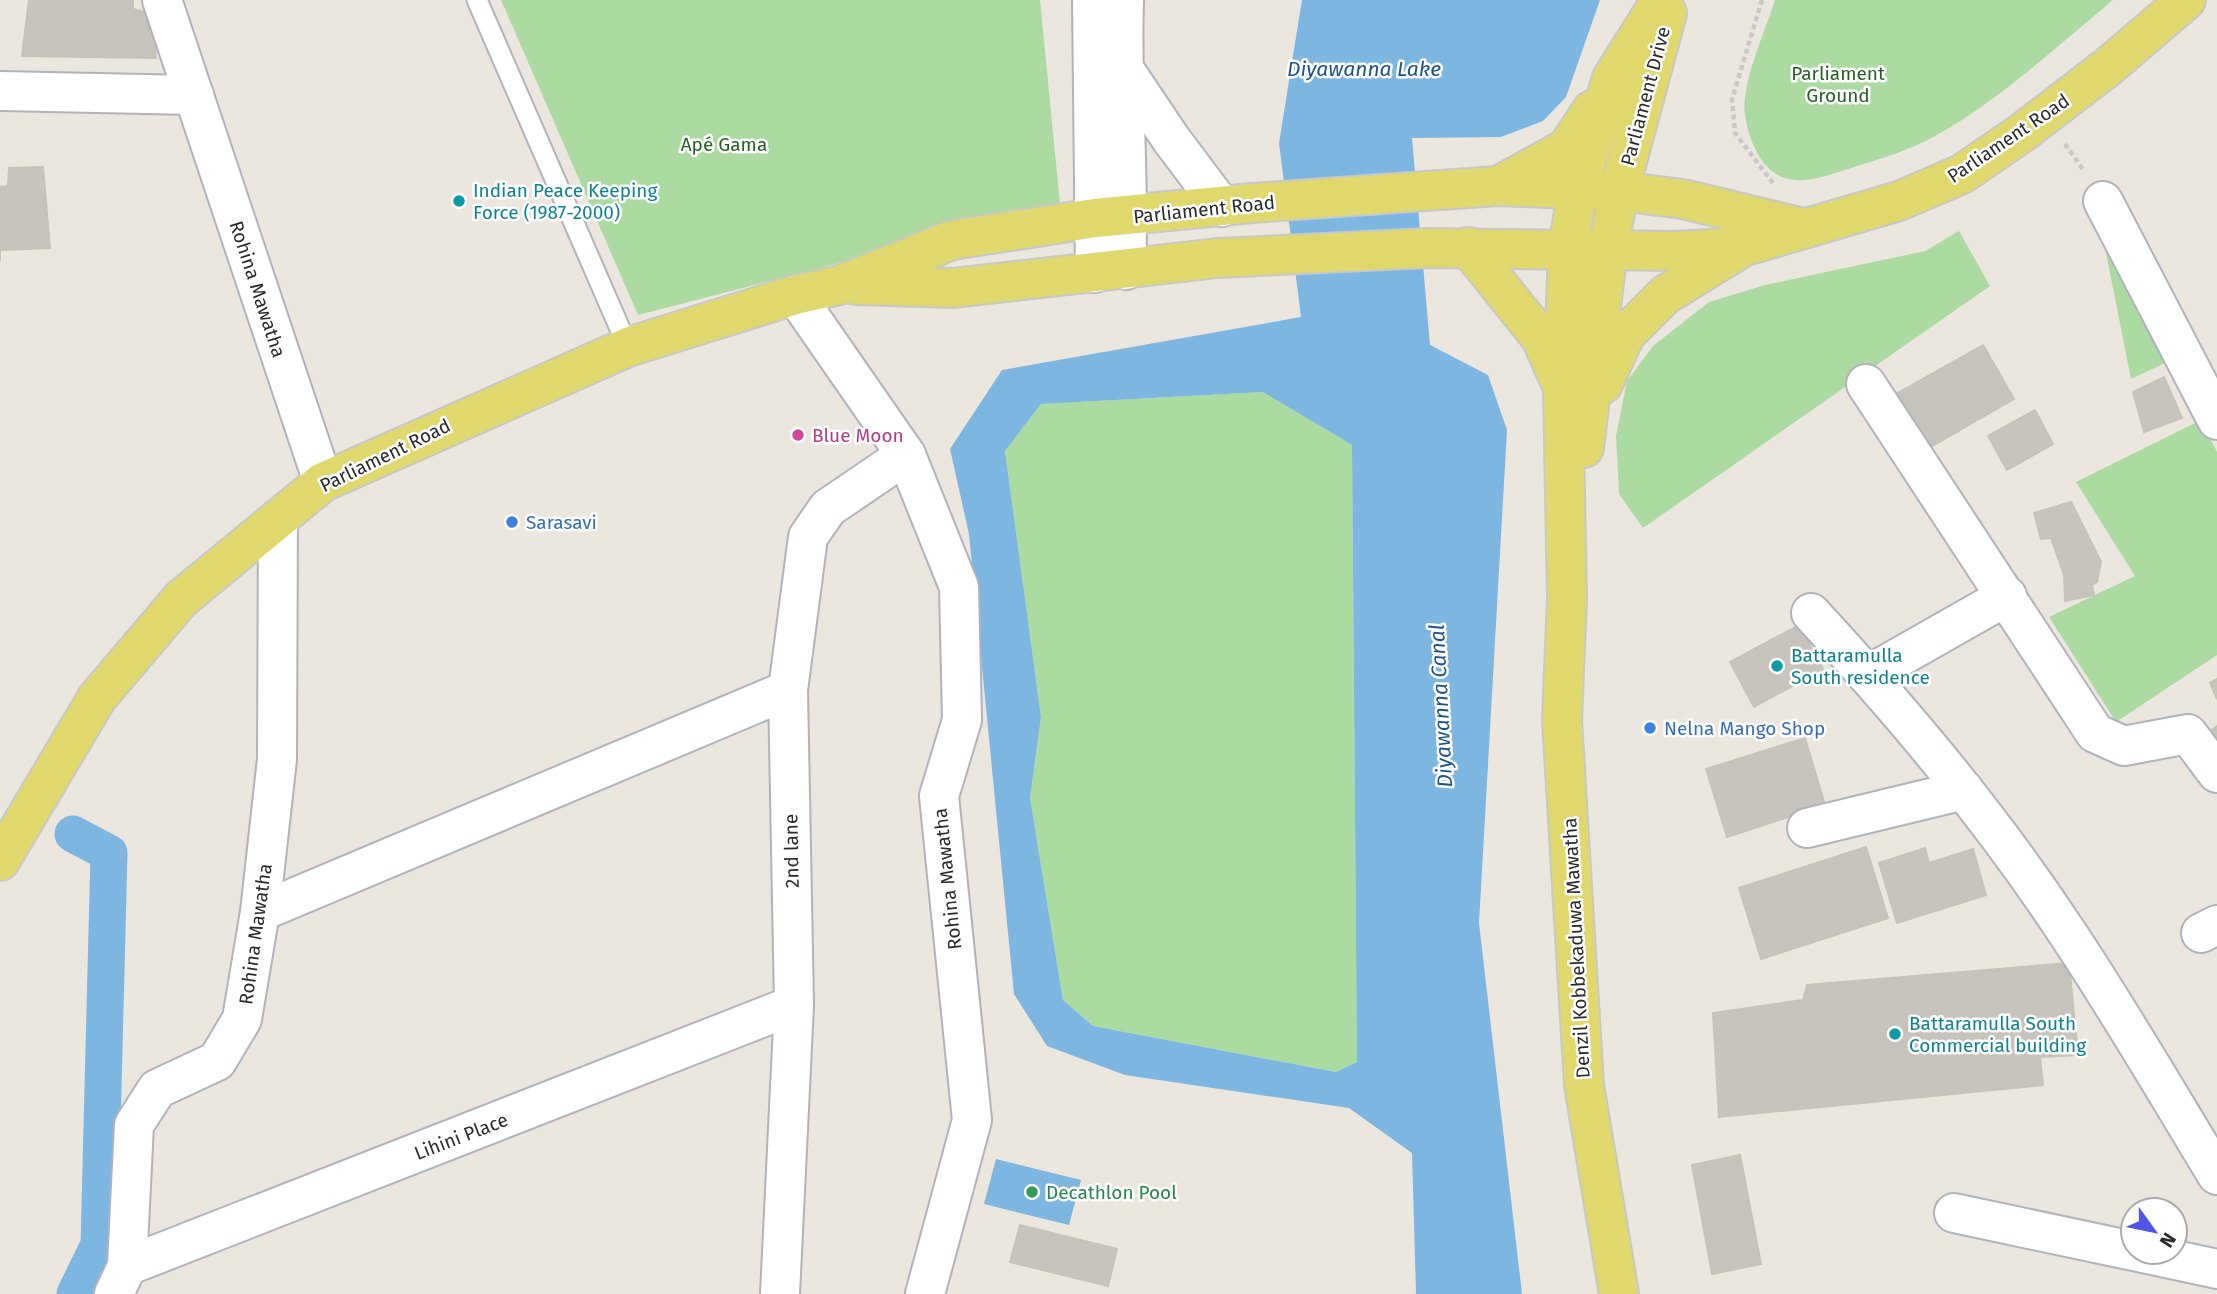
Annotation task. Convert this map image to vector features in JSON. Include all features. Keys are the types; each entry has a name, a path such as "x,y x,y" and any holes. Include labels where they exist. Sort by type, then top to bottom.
{"main road":[{"name":"Parliament Drive","path":"1578,188 1612,78 1661,0"},
{"name":"Parliament Drive","path":"1619,191 1671,0"},
{"name":"Parliament Road","path":"840,285 953,289 1218,258 1428,248 1608,248 1674,251 1742,247 1899,201 1962,174 2023,132 2109,66 2186,0"},
{"path":"1498,186 1567,148 1612,78"},
{"name":"Parliament Road","path":"0,861 97,698 181,599 323,482 628,347 795,295 840,285 952,240 1111,217 1498,186 1578,188 1683,199 1803,228"},
{"path":"1568,248 1578,188"},
{"path":"1608,248 1619,191"},
{"path":"1468,247 1541,338 1563,389"},
{"path":"1587,419 1625,335 1665,295 1742,247"},
{"name":"Denzil Kobbekaduwa Mawatha","path":"1568,248 1563,389 1567,599 1562,720 1584,1086 1619,1294"},
{"name":"Denzil Kobbekaduwa Mawatha","path":"1567,599 1608,248"}],"street":[{"name":"Rohina Mawatha","path":"162,0 323,482"},
{"path":"1091,0 1111,217"},
{"path":"1110,271 1124,0"},
{"path":"1122,66 1171,139 1237,205"},
{"path":"0,91 194,95"},
{"path":"2095,189 2217,420"},
{"name":"Rohina Mawatha","path":"795,295 906,455 959,587 962,720 939,796 972,1120 925,1294"},
{"path":"1866,384 2095,733 2124,746 2188,734 2217,773"},
{"name":"2nd lane","path":"780,1294 794,1005 788,690 808,537 828,508 906,455"},
{"name":"Rohina Mawatha","path":"121,1280 134,1125 157,1089 217,1061 242,1019 260,912 277,759 278,519"},
{"path":"1868,675 2007,596"},
{"path":"1811,613 1868,675 1964,790 2066,930 2217,1175"},
{"path":"260,912 788,690"},
{"path":"1807,828 1964,790"},
{"name":"Lihini Place","path":"121,1280 794,1005"},
{"path":"1954,1213 2119,1248"},
{"path":"2189,1263 2217,1269"}],"lane":[{"path":"477,0 628,347"}],"path":[{"path":"1762,0 1732,99 1735,133 1779,190"},
{"path":"2061,139 2095,189"}],"green space":[{"name":"Apé Gama","path":"501,0 1040,0 1061,214 946,228 832,265 638,315"},
{"name":"Parliament Ground","path":"1775,0 2113,0 2013,83 1937,135 1885,157 1823,177 1791,180 1781,177 1763,162 1751,140 1745,114 1750,73"},
{"path":"1959,231 1990,286 1643,528 1619,494 1616,436 1627,381 1653,346 1709,302 1765,285 1925,251"},
{"path":"2104,243 2165,363 2131,379"},
{"path":"1263,392 1352,445 1357,1062 1336,1072 1093,1026 1063,1000 1030,798 1041,717 1005,451 1041,404"},
{"path":"2201,420 2217,452 2217,655 2116,722 2049,617 2135,576 2076,482"}],"water":[{"path":"1302,0 1600,0 1566,97 1543,121 1501,137 1412,138 1430,345 1488,375 1507,430 1479,923 1522,1294 1416,1294 1412,1153 1349,1108 1125,1075 1047,1046 1014,994 969,534 950,449 1002,370 1301,317 1279,143","holes":["1263,392 1352,445 1357,1062 1336,1072 1093,1026 1063,1000 1030,798 1041,717 1005,451 1041,404"]},
{"name":"Decathlon Pool","path":"996,1159 1081,1180 1069,1225 984,1204"}],"building":[{"path":"29,0 133,0 133,9 152,14 156,58 22,56"},
{"path":"43,167 50,248 0,250 0,187 8,186 9,168"},
{"path":"1983,345 2014,399 1929,448 1898,393"},
{"path":"2164,377 2182,418 2144,432 2133,392"},
{"path":"2035,410 2053,444 2007,470 1988,436"},
{"path":"2071,502 2101,562 2097,582 2092,585 2094,595 2065,601 2064,575 2051,538 2041,539 2034,513"},
{"name":"Battaramulla South residence","path":"1799,625 1823,669 1754,707 1730,662"},
{"path":"2217,679 2217,699 2210,683"},
{"path":"2217,726 2217,749 2209,732"},
{"path":"1805,738 1825,805 1727,837 1706,769"},
{"path":"1866,847 1888,918 1761,959 1739,888"},
{"path":"1925,848 1929,863 1973,849 1986,895 1897,923 1879,863"},
{"name":"Battaramulla South Commercial building","path":"2069,963 2078,1055 2040,1057 2043,1085 1719,1117 1713,1013 1803,1000 1807,985"},
{"path":"1740,1155 1761,1264 1712,1274 1692,1165"},
{"path":"1020,1225 1117,1249 1108,1286 1010,1262"}],"waterway":[{"path":"73,834 109,853 99,1245 75,1294"}],"place":[{"name":"Indian Peace Keeping Force (1987-2000)","path":"459,201"},
{"name":"Blue Moon","path":"798,435"},
{"name":"Sarasavi","path":"512,522"},
{"name":"Battaramulla South residence","path":"1777,666"},
{"name":"Nelna Mango Shop","path":"1650,728"},
{"name":"Battaramulla South Commercial building","path":"1895,1034"},
{"name":"Decathlon Pool","path":"1032,1192"}],"water label":[{"name":"Diyawanna Lake","path":"1364,69"},
{"name":"Diyawanna Canal","path":"1441,706"}]}
